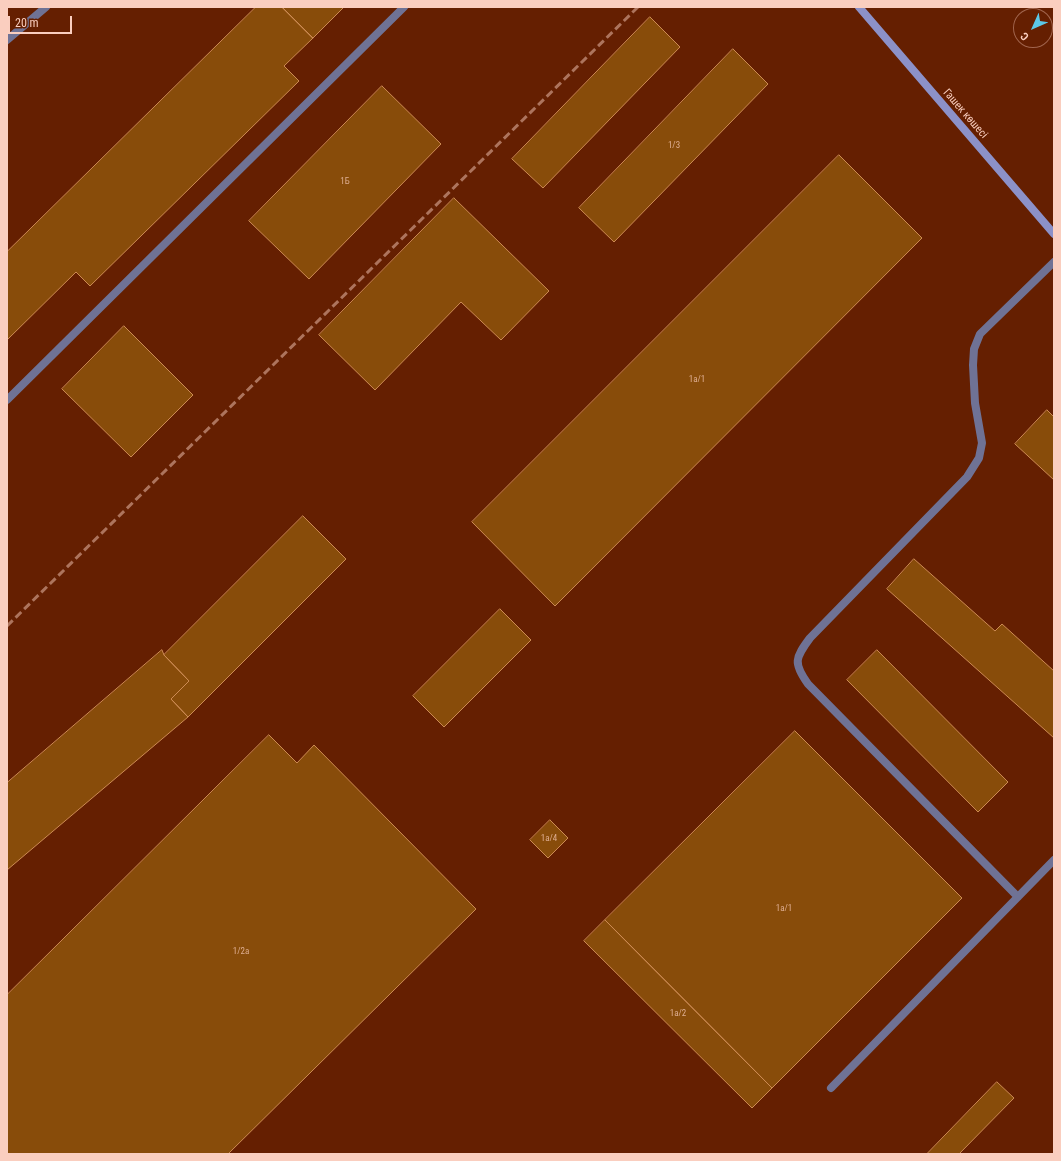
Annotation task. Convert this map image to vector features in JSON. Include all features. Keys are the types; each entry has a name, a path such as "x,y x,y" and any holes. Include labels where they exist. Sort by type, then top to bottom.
{"main road":[{"name":"Гашек көшесі","path":"859,7 1054,234"}],"street":[{"path":"7,40 46,7"},
{"path":"7,400 404,7"},
{"path":"1018,897 808,684 800,673 796,661 801,650 810,638 967,477 979,458 982,443 975,404 972,365 974,349 980,334 1054,262"},
{"path":"831,1088 1054,860"}],"building":[{"path":"256,7 282,7 313,38 284,66 299,81 90,286 76,272 7,340 7,252"},
{"path":"282,7 344,7 313,38"},
{"path":"650,17 680,47 543,188 512,159"},
{"path":"733,49 768,84 614,242 579,208"},
{"path":"382,86 441,144 309,279 249,221"},
{"path":"839,155 922,238 555,606 472,522"},
{"path":"454,198 549,291 501,340 461,302 375,390 319,335"},
{"path":"124,326 193,395 131,457 62,389"},
{"path":"1047,410 1054,417 1054,480 1015,444"},
{"path":"303,516 346,559 188,717 171,699 189,681 164,655"},
{"path":"914,559 995,631 1002,624 1054,671 1054,738 887,589"},
{"path":"500,609 531,640 444,727 413,696"},
{"path":"162,650 164,655 189,681 171,699 188,717 7,870 7,783"},
{"path":"877,650 1008,782 978,812 847,680"},
{"path":"795,731 962,898 772,1088 605,920"},
{"path":"269,735 297,763 314,745 476,909 228,1154 7,1154 7,995"},
{"path":"550,820 568,838 548,858 530,840"},
{"path":"605,920 772,1088 752,1108 584,941"},
{"path":"997,1082 1014,1098 959,1154 927,1154"}],"railway":[{"path":"7,626 638,7"}]}
